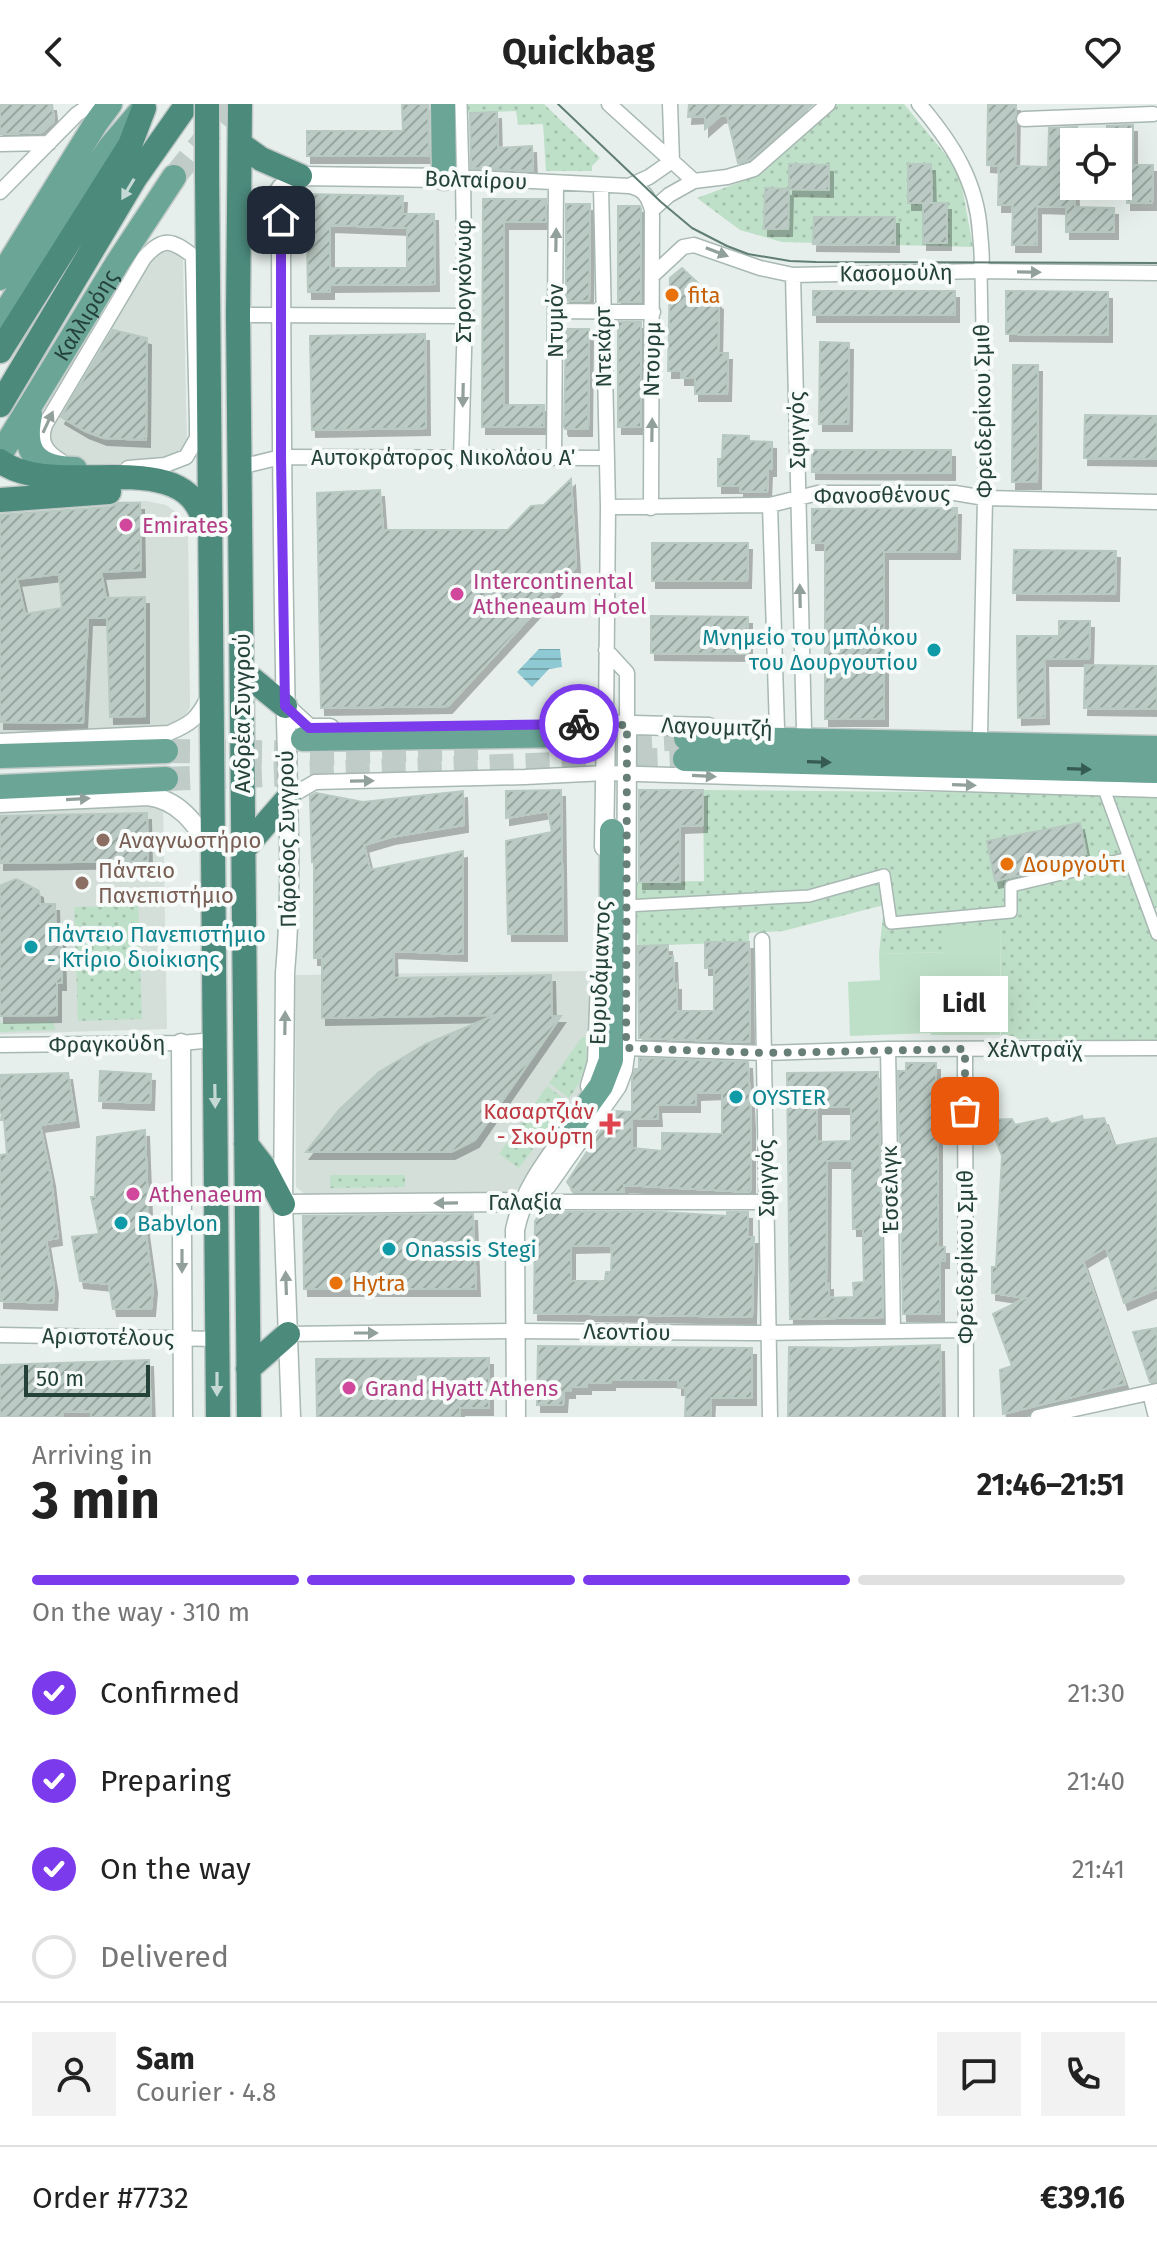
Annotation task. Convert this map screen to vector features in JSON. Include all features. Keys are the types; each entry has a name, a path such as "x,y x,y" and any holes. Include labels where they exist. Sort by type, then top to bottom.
{"highway":[{"path":"0,405 135,178 187,104"},
{"name":"Ανδρέα Συγγρού","path":"207,104 218,1417"},
{"name":"Ανδρέα Συγγρού","path":"240,104 238,315 249,1417"},
{"path":"0,351 130,145 144,108"},
{"path":"240,142 290,182"},
{"path":"193,256 207,178"},
{"path":"0,458 8,467 50,477 143,478 164,482 188,493 196,501 202,511 211,552"},
{"path":"0,500 161,489 183,498 204,523"},
{"path":"242,671 285,706"},
{"path":"243,850 289,797"},
{"path":"246,1144 263,1166 283,1204"},
{"path":"248,1369 288,1334"}],"main road":[{"path":"0,278 110,104"},
{"path":"443,104 453,177"},
{"path":"0,321 97,166 144,108"},
{"name":"Καλλιρόης","path":"0,458 174,177"},
{"path":"32,404 26,437 36,457 50,467 89,469"},
{"path":"303,739 574,735 616,724"},
{"path":"0,756 168,742"},
{"name":"Λαγουμιτζή","path":"1157,748 685,749 1157,771"},
{"path":"0,787 166,779"},
{"path":"575,1122 601,1086 611,1060 612,831"}],"street":[{"path":"0,192 49,143 75,109 92,104"},
{"name":"Στρογκόνωφ","path":"461,104 453,177 465,316 461,459"},
{"path":"609,104 694,181"},
{"path":"670,104 672,161"},
{"path":"629,186 639,188 648,197 652,210 669,195 694,181 727,177 754,169 828,104"},
{"name":"Φρειδερίκου Σμιθ","path":"919,104 953,145 965,167 979,216 985,498 980,735"},
{"path":"1024,119 1153,114"},
{"path":"0,144 49,143"},
{"name":"Βολταίρου","path":"290,182 453,177 629,186 672,161"},
{"path":"240,215 290,182"},
{"name":"Πάροδος Συγγρού","path":"290,182 281,314 281,457 289,797 283,1204 291,1417"},
{"name":"Ντυμόν","path":"554,458 556,183"},
{"name":"Ντεκάρτ","path":"601,186 608,507 606,650 616,724"},
{"name":"Ντουρμ","path":"651,508 652,210"},
{"path":"167,242 193,256 197,438 191,450 176,463 142,467 89,469 62,462 46,450 42,438 45,425 144,258 160,243 167,242"},
{"name":"Κασομούλη","path":"652,276 683,247 694,245 760,268 793,275 981,271 1157,273"},
{"name":"Σφιγγός","path":"793,275 804,730"},
{"path":"555,311 653,312"},
{"path":"238,315 465,316"},
{"path":"197,421 210,467"},
{"name":"Αυτοκράτορος Νικολάου Α΄","path":"240,467 281,457 606,458"},
{"name":"Φανοσθένους","path":"608,507 770,505 818,493 955,493 985,498 1157,502"},
{"path":"770,505 777,729"},
{"path":"606,650 627,673 616,724"},
{"path":"0,741 168,742 200,713 212,689"},
{"name":"Λαγουμιτζή","path":"285,706 309,728 616,724 1157,740"},
{"name":"Ευρυδάμαντος","path":"516,1417 515,1230 535,1178 575,1122 597,1062 606,773 616,724"},
{"name":"Ευρυδάμαντος","path":"524,1202 547,1185 621,1078 626,1048 627,774 616,724"},
{"path":"289,797 315,782 606,773 1157,790"},
{"path":"1104,789 1157,934"},
{"path":"0,803 158,797 178,806 197,826 213,850"},
{"path":"626,906 809,896 884,875 891,923 1011,912 1011,886 1129,858"},
{"name":"Σφιγγός","path":"762,940 770,1417"},
{"name":"Φραγκούδη","path":"0,1045 214,1040"},
{"path":"181,1043 183,1417"},
{"name":"Χέλντραϊχ","path":"626,1048 764,1053 888,1049 1157,1048"},
{"name":"Έσσελιγκ","path":"888,1049 893,1331"},
{"name":"Φρειδερίκου Σμιθ","path":"965,1049 966,1417"},
{"name":"Γαλαξία","path":"283,1204 766,1202"},
{"name":"Λεοντίου","path":"288,1334 965,1330"},
{"name":"Αριστοτέλους","path":"0,1335 217,1339"},
{"path":"1038,1417 1153,1392 1156,1417"}],"shaded area":[{"path":"162,248 171,249 183,259 187,445 173,462 78,464 51,449 48,429 149,261"},
{"path":"146,501 166,505 177,513 188,530 190,708 172,727 0,737 0,503"},
{"name":"Πάντειο Πανεπιστήμιο","path":"163,804 167,1029 0,1034 0,810"},
{"path":"588,971 591,1051 584,1090 518,1189 505,1194 307,1196 296,1187 295,975"}],"green space":[{"path":"468,104 544,104 600,158 592,166 592,171 546,171 543,124 518,125 516,111 468,113"},
{"path":"835,104 904,104 959,171 973,247 782,242 740,230 697,198 754,177"},
{"path":"703,790 1157,794 1157,1041 1001,1039 1001,928 945,952 879,954 884,905 783,931 749,933 749,942 638,946 635,882 704,881"},
{"path":"138,905 142,1019 78,1021 74,907"},
{"path":"945,927 1001,928 1000,1035 930,1033 850,1036 848,982 880,980 879,954 945,952"},
{"path":"54,1022 55,1030 0,1032 0,1023"},
{"path":"585,1037 586,1062 579,1083 569,1098 549,1083"},
{"path":"547,1086 567,1101 538,1141 518,1127"},
{"path":"516,1130 536,1145 519,1168 499,1154"},
{"path":"330,1175 405,1175 405,1187 330,1188"}],"water":[{"path":"539,649 560,649 562,667 549,669 532,687 517,672"}],"building":[{"path":"0,104 52,104 54,121 42,132 0,134"},
{"path":"402,104 428,104 429,156 307,156 307,131 403,131"},
{"path":"689,104 813,104 749,160 738,163 727,115 720,116 705,129 705,116 688,117"},
{"path":"988,104 1016,104 1015,166 1048,167 1049,128 1077,127 1060,128 1060,200 1075,200 1075,207 1114,208 1114,232 1066,232 1066,207 1037,206 1037,245 1012,245 1013,205 998,205 999,166 987,165"},
{"path":"497,112 498,148 532,146 533,171 471,168 470,113"},
{"path":"1133,125 1133,165 1132,128 1107,126"},
{"path":"789,164 829,165 829,190 789,189"},
{"path":"908,164 931,164 932,203 947,203 947,243 923,243 923,203 908,203"},
{"path":"1132,165 1153,165 1152,203 1127,203 1127,200 1132,200"},
{"path":"765,188 789,189 788,229 764,229"},
{"path":"306,194 403,196 402,214 434,214 435,284 330,285 330,292 308,292","holes":["330,225 407,228 407,268 330,268"]},
{"path":"483,199 546,199 546,222 504,222 504,405 544,405 544,427 482,427"},
{"path":"566,204 590,204 589,301 566,301"},
{"path":"618,206 640,206 641,209 641,302 618,302"},
{"path":"814,217 895,217 895,245 813,244"},
{"path":"682,268 719,303 718,353 728,353 727,394 695,394 695,378 681,378 681,371 668,371 670,278"},
{"path":"813,291 955,291 955,315 813,315"},
{"path":"1006,291 1108,292 1108,335 1006,334"},
{"path":"618,322 641,322 641,427 618,427"},
{"path":"566,329 589,329 588,429 564,427"},
{"path":"113,330 147,338 146,440 103,438 61,417"},
{"path":"425,334 426,428 312,430 310,336"},
{"path":"820,342 849,343 848,424 819,424"},
{"path":"1013,365 1038,365 1037,482 1012,482"},
{"path":"1085,415 1157,416 1157,459 1084,458"},
{"path":"723,435 749,436 749,441 772,442 772,469 768,469 767,492 740,491 740,486 718,486 718,459 722,459"},
{"path":"812,450 951,450 951,473 812,472"},
{"path":"571,479 576,567 448,706 321,708 317,493 380,490 383,530 508,530 531,506 544,505"},
{"path":"118,503 140,503 141,570 101,572 106,598 145,597 145,716 110,717 107,618 88,618 83,723 0,722 0,515 110,507","holes":["59,574 62,608 25,614 17,579"]},
{"path":"957,508 956,552 884,552 884,719 825,719 825,543 812,543 812,509"},
{"path":"652,543 748,543 747,581 652,581"},
{"path":"1014,550 1116,551 1115,594 1013,593"},
{"path":"651,616 748,617 748,654 651,653"},
{"path":"1059,621 1090,621 1089,659 1044,659 1045,717 1018,718 1017,636 1059,636"},
{"path":"1085,665 1157,666 1157,709 1084,708"},
{"path":"561,790 563,934 508,934 506,841 552,832 548,811 506,818 506,791"},
{"path":"639,790 703,790 703,825 680,826 680,882 639,882"},
{"path":"463,791 464,825 391,837 364,845 370,870 463,851 463,954 393,951 394,978 551,975 552,1016 561,1016 475,1140 451,1152 306,1152 339,1110 379,1072 426,1044 496,1015 322,1018 322,958 314,958 310,796 316,793 363,802"},
{"path":"147,813 148,861 0,863 0,816"},
{"path":"1080,823 1086,854 1074,857 1075,862 995,881 987,841"},
{"name":"Πάντειο Πανεπιστήμιο - Κτίριο διοίκισης","path":"16,879 39,891 40,904 55,904 56,935 61,935 62,983 57,983 57,1015 0,1016 0,886"},
{"path":"705,942 749,942 750,1042 639,1038 638,946 668,945 668,956 673,956 674,983 677,983 677,1011 714,1011 714,968 705,968"},
{"path":"639,1058 748,1062 751,1122 749,1192 624,1185 624,1192 574,1192 567,1182 614,1111 632,1112 632,1080 635,1069 639,1069","holes":["722,1092 722,1134 662,1133 662,1151 632,1148 632,1119 658,1119 657,1105 696,1105 696,1093"]},
{"path":"906,1063 936,1063 938,1247 945,1247 945,1261 940,1261 940,1314 903,1314 898,1071 906,1071"},
{"path":"100,1071 151,1074 150,1103 99,1101"},
{"path":"878,1072 883,1317 790,1319 787,1073","holes":["817,1107 851,1107 851,1141 817,1142","827,1161 852,1161 853,1229 863,1229 864,1282 853,1283 854,1297 829,1298 829,1283 826,1283"]},
{"path":"68,1073 75,1120 40,1125 58,1238 46,1240 54,1287 53,1303 0,1301 0,1155 7,1154 4,1120 1,1120 0,1113 0,1075"},
{"path":"1082,1116 1083,1120 1104,1118 1114,1146 1157,1138 1157,1289 1124,1303 1106,1247 1083,1261 1125,1384 1003,1414 1000,1370 1012,1366 993,1314 1026,1298 992,1293 1002,1156 988,1120 1012,1119 1015,1125 1047,1118 1051,1124"},
{"path":"145,1130 148,1209 145,1229 153,1286 151,1309 113,1309 109,1284 80,1281 72,1237 99,1234 91,1197 95,1197 97,1137"},
{"path":"541,1212 661,1212 727,1216 727,1212 748,1212 748,1237 754,1237 752,1317 534,1313 535,1221","holes":["612,1245 611,1272 606,1272 605,1281 571,1281 571,1246"]},
{"name":"Onassis Stegi","path":"473,1214 476,1289 304,1289 303,1216"},
{"path":"1157,1328 1157,1381 1150,1382 1133,1332"},
{"path":"940,1345 941,1417 788,1417 789,1347"},
{"path":"538,1346 752,1348 752,1398 711,1398 710,1417 685,1417 686,1388 678,1388 678,1380 611,1380 611,1383 571,1387 571,1391 564,1391 563,1405 537,1405"},
{"path":"489,1358 489,1408 460,1408 460,1417 317,1417 316,1359"},
{"path":"149,1360 151,1417 91,1417 91,1411 62,1412 63,1417 0,1417 0,1365"}],"tunnel":[{"path":"174,177 234,104"},
{"path":"556,745 686,738"},
{"path":"166,751 333,753 484,748"},
{"path":"166,779 685,759"}],"tram line":[{"path":"558,104 692,228 748,254 816,262 1157,263"}],"way so far":[{"path":"579,724 627,725 626,1048 764,1053 965,1049 965,1111"}],"place":[{"name":"fita","path":"672,295"},
{"name":"Emirates","path":"126,525"},
{"name":"Intercontinental Atheneaum Hotel","path":"457,594"},
{"name":"Μνημείο του μπλόκου του Δουργουτίου","path":"934,650"},
{"name":"Aναγνωστήριο","path":"103,840"},
{"name":"Δουργούτι","path":"1007,864"},
{"name":"Πάντειο Πανεπιστήμιο","path":"82,883"},
{"name":"Πάντειο Πανεπιστήμιο - Κτίριο διοίκισης","path":"31,947"},
{"name":"OYSTER","path":"736,1097"},
{"name":"Lidl","path":"965,1111"},
{"name":"Κασαρτζιάν - Σκούρτη","path":"610,1124"},
{"name":"Athenaeum","path":"133,1194"},
{"name":"Babylon","path":"121,1223"},
{"name":"Onassis Stegi","path":"389,1249"},
{"name":"Hytra","path":"336,1283"},
{"name":"Grand Hyatt Athens","path":"349,1388"}],"route":[{"path":"281,220 285,706 309,728 579,724"}]}
